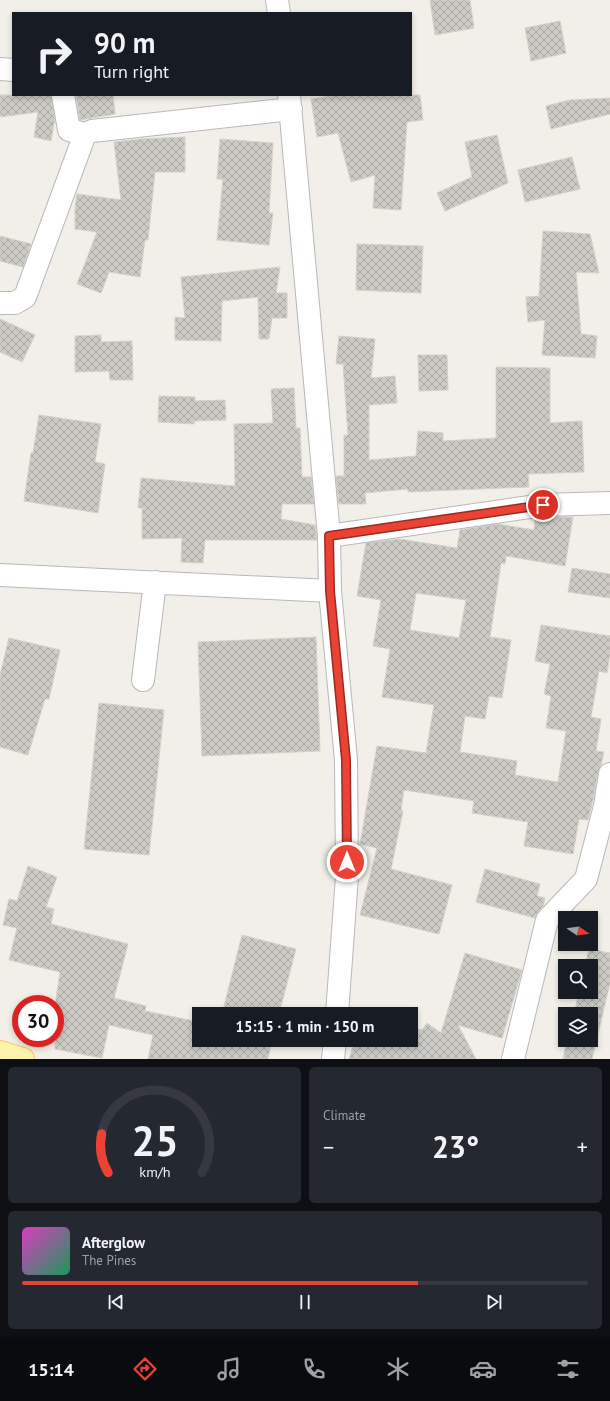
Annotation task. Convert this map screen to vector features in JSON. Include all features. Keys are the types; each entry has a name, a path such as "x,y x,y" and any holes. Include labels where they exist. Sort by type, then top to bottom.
{"main road":[{"path":"0,1052 23,1059"}],"street":[{"path":"277,0 279,12"},
{"path":"0,69 12,70"},
{"path":"63,96 70,130 85,134 92,131 290,102 329,536 330,591 346,760 347,876 338,1007"},
{"path":"0,303 16,303 25,297 85,134"},
{"path":"329,536 543,505 610,503"},
{"path":"0,575 330,591"},
{"path":"143,680 155,582"},
{"path":"513,1059 547,920 586,879 605,806 610,774"},
{"path":"333,1059 334,1047"}],"building":[{"path":"430,0 470,0 474,28 435,35"},
{"path":"560,21 566,53 531,61 525,28"},
{"path":"0,95 51,96 55,123 51,141 34,137 38,112 0,117"},
{"path":"420,95 423,120 407,122 401,210 373,208 375,175 351,182 338,133 317,137 311,99 331,96"},
{"path":"76,96 113,96 115,114 80,120"},
{"path":"610,98 610,114 551,129 546,106 570,100"},
{"path":"497,135 508,183 445,211 437,193 472,177 465,142"},
{"path":"185,137 185,172 155,172 148,240 145,240 140,277 109,272 101,293 77,284 97,232 75,229 77,194 121,200 114,142"},
{"path":"220,139 273,143 269,213 273,213 269,245 217,240 223,179 217,179"},
{"path":"572,157 580,189 525,202 518,170"},
{"path":"543,231 590,234 599,273 576,272 581,334 597,336 595,358 542,355 545,320 528,322 526,297 539,296"},
{"path":"0,236 31,244 23,267 0,261"},
{"path":"357,244 423,246 421,293 356,290"},
{"path":"280,267 276,293 287,293 287,318 272,318 269,339 259,339 258,297 222,301 221,341 175,340 175,317 185,318 181,277"},
{"path":"0,319 35,335 22,362 0,352"},
{"path":"101,335 101,342 132,341 133,380 110,380 109,371 75,372 75,336"},
{"path":"339,336 375,339 371,378 395,376 397,403 369,405 369,460 416,456 418,431 443,433 443,441 496,438 496,367 550,368 550,423 582,421 584,472 528,474 529,487 408,492 408,489 365,493 366,504 339,504 336,476 344,476 344,435 348,435 343,364 336,364"},
{"path":"418,355 447,355 448,390 419,391"},
{"path":"294,388 296,428 300,428 302,477 311,477 314,504 282,504 281,519 315,525 317,540 205,540 203,563 181,562 182,538 142,539 142,508 138,508 141,478 235,486 234,424 273,423 271,389"},
{"path":"159,396 195,397 195,401 225,400 226,420 194,421 194,424 158,422"},
{"path":"39,415 101,424 95,462 105,464 98,513 24,501 31,453 33,453"},
{"path":"544,517 573,517 565,566 506,556 505,564 501,563 490,637 511,640 502,698 489,696 485,719 465,716 460,752 517,761 515,775 558,782 566,731 546,728 551,696 544,694 550,664 535,661 541,625 610,636 610,654 607,673 599,671 591,717 601,719 596,751 604,752 598,772 588,820 579,819 573,854 524,846 528,822 472,813 474,801 404,790 401,810 403,811 391,869 452,885 439,934 360,915 377,848 360,844 377,746 426,753 434,705 382,697 390,649 373,646 381,600 357,596 366,543 399,539 457,548 460,530 497,524 534,530 535,519","holes":["416,593 466,600 459,638 410,630"]},
{"path":"572,568 610,574 610,598 568,592"},
{"path":"316,637 320,751 202,756 198,642"},
{"path":"9,638 60,650 49,699 45,699 28,755 0,747 0,675"},
{"path":"99,703 164,710 149,855 84,849"},
{"path":"28,866 57,877 46,907 54,909 51,924 128,944 114,998 146,1006 145,1011 192,1021 192,1047 271,1047 268,1059 148,1059 153,1035 109,1025 102,1058 55,1049 55,1047 64,1047 64,995 57,995 60,972 9,960 17,928 3,925 9,899 17,901"},
{"path":"485,869 540,884 537,896 545,898 543,906 535,918 476,902"},
{"path":"242,935 296,949 281,1007 224,1007"},
{"path":"589,951 610,953 610,983 598,1034 598,1007 576,1007 577,999 598,999 598,959 587,959"},
{"path":"465,953 522,970 502,1038 458,1025 476,1059 349,1059 353,1047 418,1047 418,1029 422,1030 427,1023 441,1033"},
{"path":"566,1047 595,1047 592,1059 563,1059"}],"route":[{"path":"347,862 346,760 330,591 329,536 543,505"}]}
